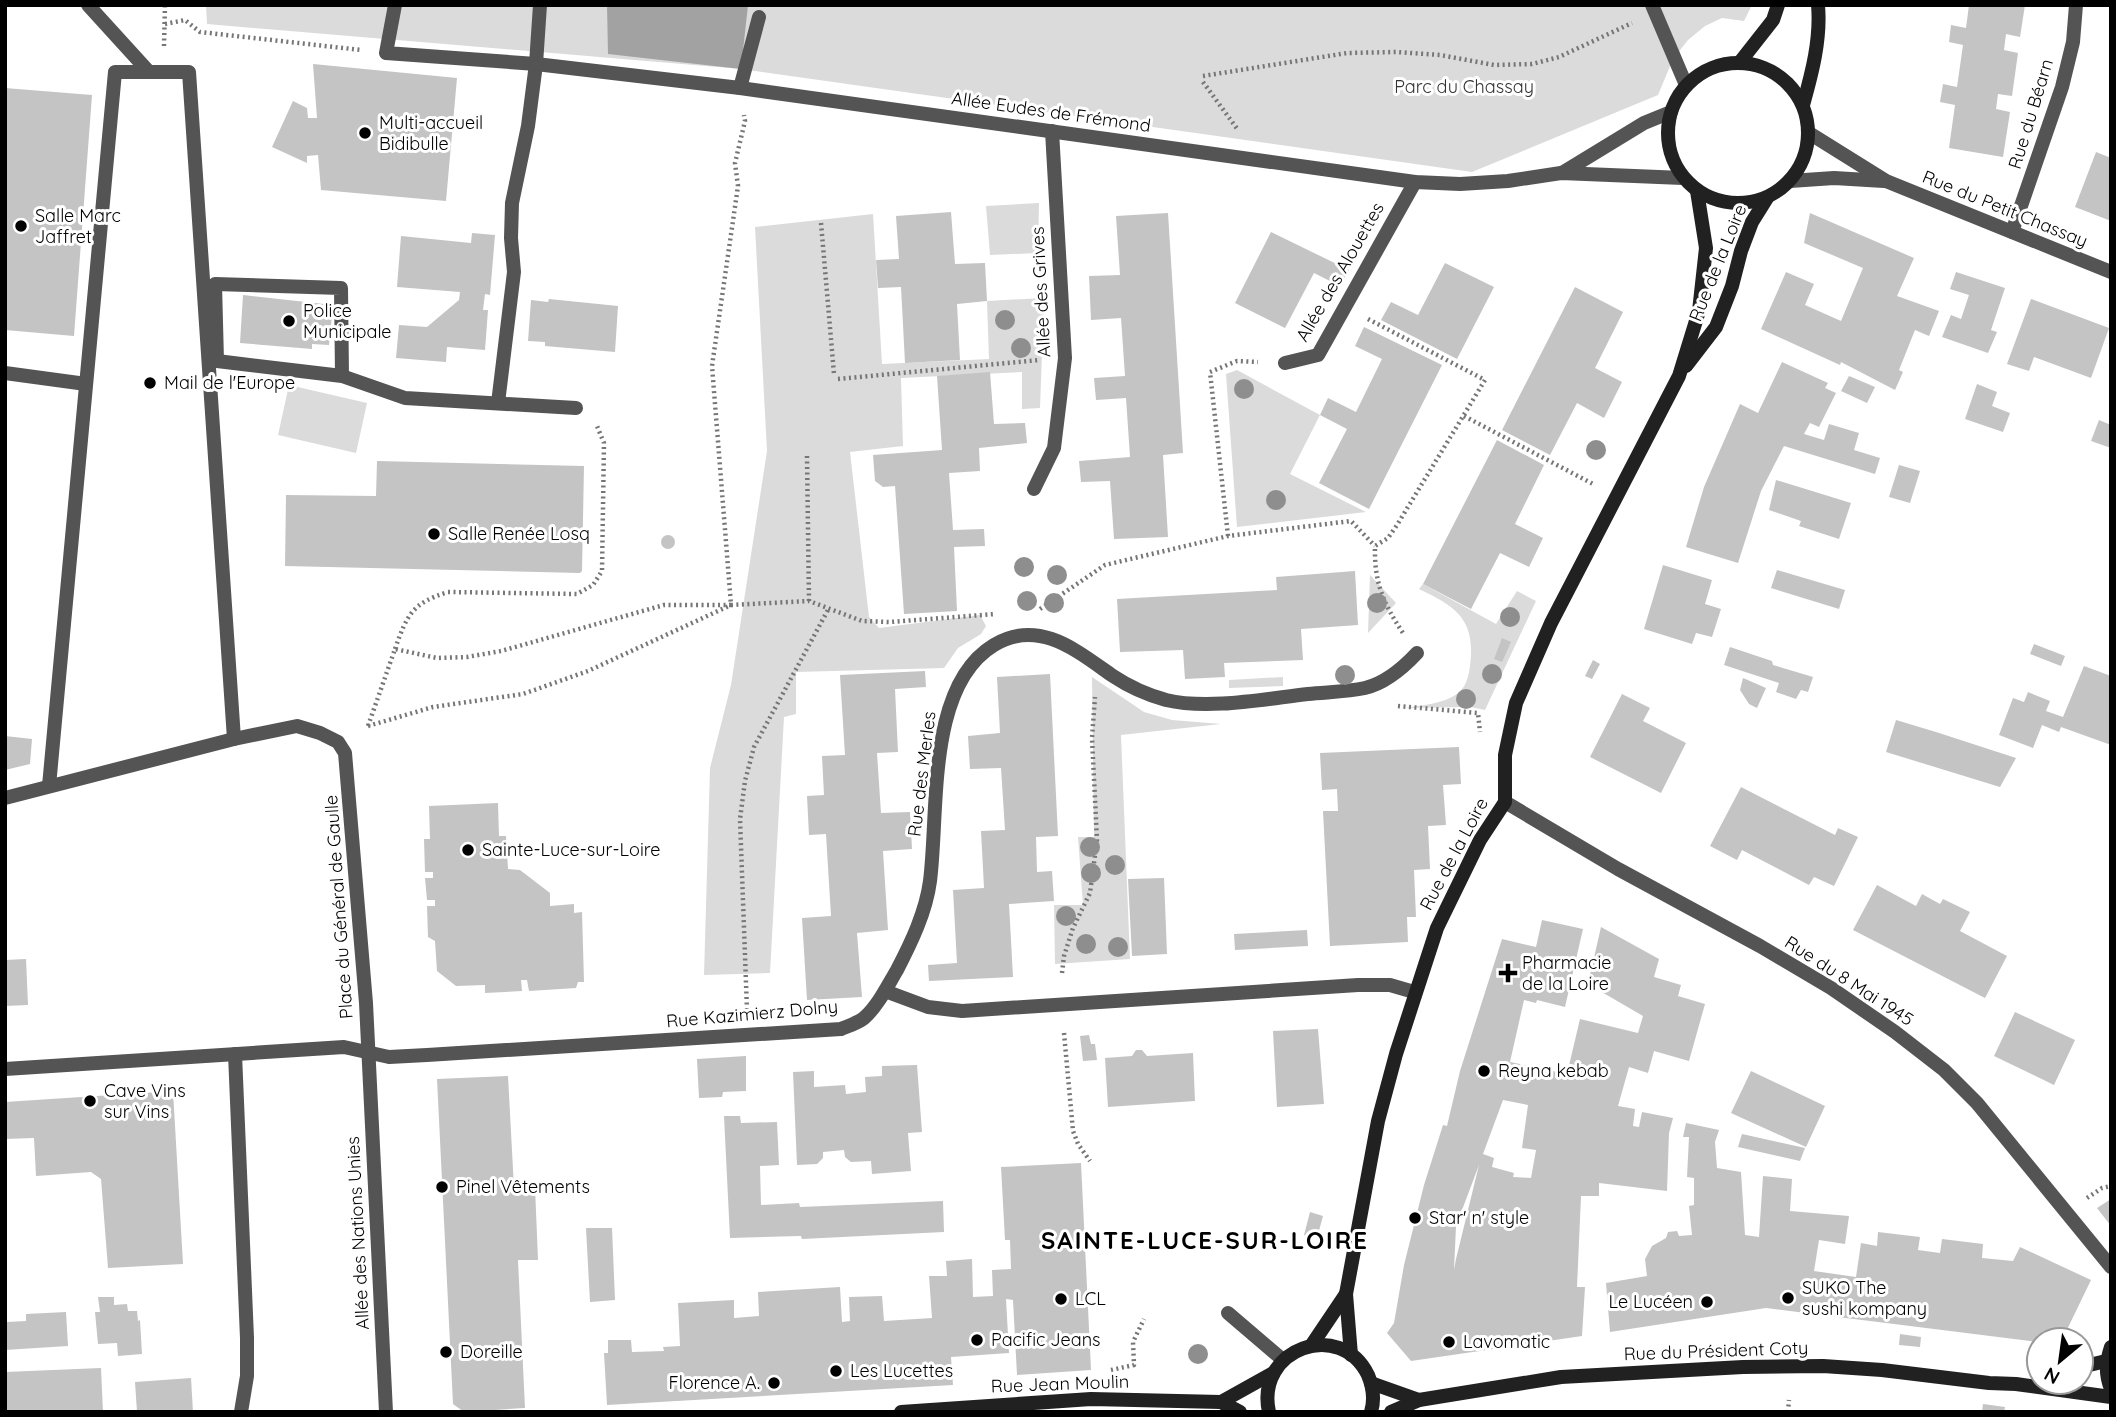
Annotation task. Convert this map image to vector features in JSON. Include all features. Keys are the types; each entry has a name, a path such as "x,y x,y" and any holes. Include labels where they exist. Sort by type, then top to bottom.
{"street":[{"path":"88,5 149,72"},
{"path":"386,53 395,5"},
{"path":"498,403 514,272 512,203 528,126 540,5"},
{"path":"1651,5 1686,85"},
{"path":"1741,62 1773,20 1778,5"},
{"path":"1803,105 1812,73 1820,21 1818,5"},
{"name":"Rue du Béarn","path":"2012,232 2062,87 2073,42 2076,5"},
{"path":"740,88 759,17"},
{"name":"Allée Eudes de Frémond","path":"386,53 536,64 740,88 1415,182 1460,184 1508,181 1561,173 1683,178"},
{"path":"1741,62 1771,70 1795,91 1808,118 1809,133 1804,159 1790,181 1767,198 1749,203 1730,203 1696,191 1683,178 1670,153 1668,125 1671,111 1686,85 1702,72 1720,65 1741,62"},
{"path":"49,786 115,72 189,72 234,739"},
{"name":"Allée Eudes de Frémond","path":"1561,173 1644,123 1671,111"},
{"name":"Allée des Grives","path":"1034,489 1054,448 1065,358 1052,131"},
{"name":"Rue du Petit Chassay","path":"1809,133 1886,181 2111,272"},
{"name":"Rue du Petit Chassay","path":"1790,181 1834,178 1886,181"},
{"name":"Allée des Alouettes","path":"1285,363 1318,355 1415,182"},
{"name":"Rue de la Loire","path":"1679,376 1699,311 1706,248 1696,191"},
{"name":"Rue de la Loire","path":"1351,1355 1346,1294 1378,1121 1415,992 1437,928 1480,840 1505,802 1504,755 1516,703 1551,623 1679,376 1716,327 1752,222 1767,198"},
{"path":"342,376 341,288 215,284 217,361 342,376 405,398 576,408"},
{"path":"5,373 86,384"},
{"name":"Rue des Merles","path":"885,991 925,905 930,883 946,713 956,690 979,656 993,645 1028,634 1053,638 1116,678 1166,700 1219,704 1367,688 1397,673 1417,653"},
{"name":"Place du Général de Gaulle","path":"5,798 234,739 297,726 338,742 345,752 368,1053"},
{"name":"Rue du 8 Mai 1945","path":"1505,802 1618,869 1831,988 1895,1032 1944,1070 1978,1104 2111,1267"},
{"path":"885,991 928,1007 962,1011 1358,985 1390,985 1415,992"},
{"name":"Rue Kazimierz Dolny","path":"368,1053 389,1057 841,1029 864,1018 885,991"},
{"path":"5,1069 344,1047 368,1053"},
{"name":"Allée des Nations Unies","path":"368,1053 386,1412"},
{"path":"235,1054 247,1338 247,1376 241,1412"},
{"name":"Rue de la Loire","path":"1311,1346 1346,1294"},
{"path":"1228,1313 1283,1360"},
{"path":"1269,1412 1268,1387 1273,1373 1283,1360 1294,1352 1311,1346 1334,1347 1351,1355 1364,1368 1371,1382 1374,1404 1371,1412"},
{"path":"2108,1354 2106,1374 2111,1389"},
{"name":"Rue du Président Coty","path":"1391,1412 1419,1400 1561,1377 1743,1367 1823,1366 2016,1384 2111,1397"},
{"path":"1221,1402 1273,1373"},
{"name":"Rue du Président Coty","path":"2016,1384 2025,1381"},
{"name":"Rue du Président Coty","path":"1371,1382 1419,1400"},
{"name":"Rue Jean Moulin","path":"901,1412 1091,1399 1221,1402 1240,1412"}],"path":[{"path":"165,5 165,24 185,20 200,33 386,53"},
{"path":"1261,161 1203,79 1347,53 1396,52 1440,55 1494,65 1532,64 1559,57 1639,20"},
{"path":"731,605 712,366 738,186 735,163 745,121 740,88"},
{"path":"821,223 836,377 1065,358"},
{"path":"1346,307 1485,380 1393,531 1388,538 1375,546"},
{"path":"1228,536 1209,372 1237,361 1285,363"},
{"path":"576,408 595,421 604,443 602,571 593,585 577,594 448,592 428,598 414,608 404,622 368,726 433,707 523,694 588,671 731,605"},
{"path":"1464,416 1617,497"},
{"path":"807,456 809,601"},
{"path":"1039,609 1105,565 1228,536 1351,521 1375,546 1375,570 1385,606 1417,653"},
{"path":"395,649 437,658 467,657 664,605 809,601 862,621 890,622 991,613"},
{"path":"748,1036 740,819 745,781 754,747 829,608"},
{"path":"1062,973 1063,956 1090,893 1097,840 1092,738 1097,664"},
{"path":"1367,688 1398,705 1478,713 1480,732"},
{"path":"1064,1033 1073,1131 1077,1144 1090,1161"},
{"path":"1109,1371 1134,1365 1133,1342 1144,1319"},
{"path":"1788,1412 1790,1400"}],"green space":[{"name":"Parc du Chassay","path":"206,5 1752,5 1744,21 1722,18 1705,26 1688,40 1673,59 1658,95 1472,172 741,69 207,24"},
{"path":"1039,203 1038,253 990,255 986,206"},
{"path":"873,214 882,364 989,359 987,301 1044,298 1040,408 1022,409 1022,372 901,378 903,446 850,452 869,617 879,628 980,615 986,626 981,634 958,648 944,668 796,672 796,714 784,717 770,973 704,975 710,768 731,685 767,451 755,227"},
{"path":"1237,370 1320,415 1290,474 1366,512 1237,527 1226,374"},
{"path":"289,385 367,403 356,453 278,435"},
{"path":"1370,575 1396,603 1368,633"},
{"path":"1423,584 1496,624 1517,591 1536,601 1485,710 1470,707 1405,708 1432,704 1457,694 1463,688 1470,670 1471,650 1467,626 1444,602 1419,589"},
{"path":"1092,677 1144,712 1172,720 1221,724 1121,735 1130,959 1055,964 1054,905 1083,905 1078,837 1094,837"},
{"path":"1283,677 1283,686 1229,688 1229,680"}],"shaded area":[{"path":"607,5 748,5 741,69 608,54"}],"building":[{"path":"1969,5 2025,5 2020,37 2006,34 2004,50 2018,53 2012,96 1998,94 1996,109 2010,112 2003,157 1949,148 1955,105 1940,102 1943,84 1957,87 1963,45 1949,42 1951,25 1966,28"},
{"name":"Multi-accueil Bidibulle","path":"313,64 457,78 446,201 321,190 318,155 307,156 307,163 272,147 293,101 307,108 308,118 317,118"},
{"path":"5,88 92,95 74,336 5,330"},
{"path":"2096,152 2111,158 2111,221 2075,207"},
{"path":"951,212 955,264 985,263 987,301 957,304 960,360 905,363 901,287 878,288 876,260 899,259 896,216"},
{"path":"1168,213 1183,453 1163,455 1168,537 1114,539 1110,481 1081,482 1079,461 1130,457 1126,398 1096,400 1094,378 1125,376 1121,318 1091,320 1089,276 1120,275 1116,216"},
{"path":"1810,213 1914,258 1897,296 1939,311 1929,336 1915,330 1899,370 1903,372 1895,390 1841,362 1840,365 1761,329 1786,272 1814,284 1805,305 1841,321 1863,268 1804,243"},
{"path":"1271,232 1349,270 1340,286 1314,273 1285,328 1235,303"},
{"path":"472,233 495,235 490,295 485,294 483,310 488,310 485,350 447,347 446,362 396,358 399,325 427,327 459,300 460,292 397,287 401,236 471,243"},
{"path":"1445,263 1494,287 1457,359 1381,320 1391,302 1418,315"},
{"path":"1956,272 2005,288 1991,330 1997,332 1988,353 1942,337 1951,315 1961,319 1969,295 1950,289"},
{"path":"1575,287 1623,312 1595,368 1622,382 1604,418 1577,403 1550,455 1502,430"},
{"path":"243,295 333,305 329,345 312,344 312,349 240,343"},
{"path":"549,299 618,306 615,352 545,346 545,342 528,341 531,300 548,302"},
{"path":"2031,299 2109,328 2091,378 2034,357 2029,371 2007,364"},
{"path":"1364,327 1442,365 1369,509 1319,483 1347,429 1320,415 1328,398 1356,412 1382,359 1355,346"},
{"path":"1782,362 1828,383 1825,388 1836,393 1819,427 1810,423 1804,434 1824,440 1829,424 1859,433 1854,450 1880,458 1875,474 1784,446 1761,491 1738,563 1686,547 1704,487 1740,404 1758,413"},
{"path":"990,372 994,424 1025,423 1027,443 979,448 980,471 949,473 953,530 984,529 985,546 954,547 957,611 904,614 895,486 883,487 875,481 873,455 942,450 937,376"},
{"path":"1849,376 1875,387 1867,403 1841,391"},
{"path":"1977,384 1997,392 1992,406 2010,413 2003,432 1965,419"},
{"path":"2099,420 2111,425 2111,448 2091,441"},
{"path":"1497,440 1544,465 1515,524 1543,538 1529,567 1500,553 1471,609 1423,584"},
{"name":"Salle Renée Losq","path":"377,461 584,466 582,571 285,566 286,495 376,496"},
{"path":"1899,465 1920,471 1910,503 1889,497"},
{"path":"1776,480 1851,503 1839,539 1799,526 1801,521 1769,510"},
{"path":"665,535 671,535 675,542 671,549 665,549 661,545 661,539"},
{"path":"1663,565 1712,580 1705,604 1721,609 1712,637 1696,633 1692,644 1644,629"},
{"path":"1777,570 1845,590 1839,609 1771,588"},
{"path":"1355,571 1358,625 1301,629 1303,660 1224,663 1225,677 1185,679 1183,650 1120,652 1117,599 1277,590 1276,577"},
{"path":"1502,638 1511,642 1502,662 1494,659"},
{"path":"2034,644 2065,656 2061,666 2030,654"},
{"path":"1730,647 1772,661 1773,665 1813,677 1808,692 1801,690 1796,699 1776,692 1779,683 1724,665"},
{"path":"1593,660 1600,664 1592,679 1585,676"},
{"path":"2084,666 2111,676 2111,745 2061,727 2059,732 2042,725 2033,748 1999,735 2013,698 2024,702 2028,692 2050,701 2046,711 2063,717"},
{"path":"925,671 926,687 895,689 898,752 877,753 881,813 910,812 912,849 883,851 888,930 857,933 862,997 807,1000 802,918 831,916 826,834 809,835 807,796 824,795 822,756 845,755 840,675"},
{"path":"1050,674 1058,836 1036,837 1037,872 1052,871 1054,901 1009,904 1013,977 929,981 928,965 957,963 953,890 984,888 981,831 1005,830 1001,768 970,769 968,736 1000,733 997,677"},
{"path":"1743,678 1766,688 1757,708 1749,704 1740,690"},
{"path":"1622,694 1650,708 1643,721 1686,743 1661,793 1590,757"},
{"path":"1896,720 2016,758 2000,787 1886,752"},
{"path":"5,736 32,739 30,764 5,770"},
{"path":"1459,747 1461,784 1443,785 1446,825 1428,826 1430,869 1414,870 1416,917 1407,917 1408,942 1330,946 1323,811 1338,811 1337,789 1322,790 1320,753"},
{"path":"1741,787 1835,835 1838,828 1858,837 1834,886 1814,877 1809,885 1742,850 1737,860 1710,846"},
{"path":"498,803 499,836 506,836 508,869 520,870 550,893 550,906 574,904 574,913 582,912 584,982 578,982 576,988 529,991 527,980 521,980 522,991 485,993 485,985 456,986 437,971 435,941 428,937 427,906 435,906 435,900 427,900 425,878 433,878 433,872 425,872 424,839 430,839 429,806"},
{"path":"1164,878 1167,954 1132,956 1128,879"},
{"path":"1877,885 1916,906 1922,894 1940,904 1943,899 1970,912 1960,931 2007,956 1985,998 1853,930"},
{"path":"1542,920 1583,929 1565,1007 1537,1000 1536,1003 1524,1000 1510,1062 1567,1074 1580,1019 1638,1033 1643,1016 1588,984 1601,927 1659,959 1654,977 1681,985 1678,996 1705,1004 1689,1061 1654,1051 1648,1073 1629,1067 1618,1106 1635,1109 1633,1126 1639,1127 1642,1112 1673,1118 1669,1133 1667,1191 1599,1183 1599,1196 1581,1196 1577,1287 1585,1287 1582,1336 1411,1361 1387,1333 1394,1323 1404,1265 1424,1185 1443,1125 1447,1126 1460,1071 1502,939 1536,947","holes":["1503,1100 1528,1105 1522,1148 1536,1150 1531,1178 1513,1177 1514,1173 1492,1167 1494,1158 1483,1154","1479,1165 1456,1259 1454,1270 1456,1226"]},
{"path":"1307,930 1308,946 1235,950 1234,934"},
{"path":"26,959 28,1005 5,1006 5,960"},
{"path":"2015,1012 2075,1040 2054,1085 1994,1056"},
{"path":"1318,1029 1324,1104 1277,1107 1273,1031"},
{"path":"1089,1035 1091,1044 1095,1044 1097,1060 1083,1061 1080,1036"},
{"path":"1136,1050 1142,1050 1147,1056 1193,1053 1195,1101 1108,1107 1105,1058 1132,1056"},
{"path":"746,1056 746,1091 723,1092 722,1097 699,1098 697,1059"},
{"path":"917,1065 922,1132 908,1133 911,1171 872,1174 871,1161 851,1162 845,1157 844,1150 823,1152 823,1158 817,1164 797,1165 793,1072 814,1071 814,1087 845,1085 846,1094 866,1092 865,1077 882,1076 882,1066"},
{"path":"1751,1071 1825,1106 1806,1147 1731,1113"},
{"path":"508,1076 514,1188 535,1187 538,1260 518,1260 525,1408 464,1412 453,1404 437,1079"},
{"path":"173,1091 183,1264 108,1268 101,1179 91,1172 36,1176 34,1138 5,1139 5,1102"},
{"path":"724,1116 740,1116 741,1123 777,1122 779,1165 760,1166 761,1205 799,1203 800,1207 943,1201 944,1232 802,1239 801,1236 730,1238"},
{"path":"1686,1123 1719,1130 1715,1142 1717,1168 1741,1172 1745,1235 1759,1237 1763,1176 1792,1179 1790,1211 1849,1216 1845,1244 1819,1240 1814,1271 1856,1277 1861,1243 1877,1246 1878,1232 1920,1237 1918,1250 1940,1253 1942,1239 1983,1244 1982,1258 2013,1261 2020,1247 2091,1280 2069,1326 2025,1326 2025,1340 1766,1308 1610,1332 1606,1283 1647,1276 1645,1259 1652,1246 1666,1238 1668,1232 1677,1231 1679,1236 1692,1235 1689,1206 1694,1205 1694,1178 1687,1177 1689,1137 1683,1137"},
{"path":"1742,1134 1805,1148 1800,1161 1738,1147"},
{"path":"1081,1163 1091,1370 1017,1375 1013,1300 1006,1299 1009,1353 951,1357 953,1385 607,1405 604,1353 608,1353 608,1340 631,1340 632,1352 664,1351 663,1347 680,1346 678,1303 734,1300 734,1318 759,1316 758,1292 840,1287 842,1322 850,1321 849,1297 882,1296 884,1321 932,1318 929,1276 947,1276 946,1261 972,1259 973,1297 993,1296 992,1270 1011,1269 1010,1240 1005,1240 1001,1167"},
{"path":"2111,1199 2111,1226 2097,1208"},
{"path":"1310,1212 1323,1216 1317,1238 1304,1235"},
{"path":"586,1228 612,1228 615,1300 590,1302"},
{"path":"98,1297 114,1297 114,1305 127,1304 128,1311 137,1311 142,1354 118,1356 117,1343 98,1344 95,1312 100,1312"},
{"path":"66,1312 68,1346 5,1350 7,1322 26,1321 26,1314"},
{"path":"1900,1334 1921,1337 1920,1347 1899,1345"},
{"path":"101,1368 103,1412 5,1412 5,1372"},
{"path":"191,1378 193,1412 137,1412 135,1382"},
{"path":"1983,1404 2005,1407 2004,1412 1982,1412"}],"place":[{"name":"Multi-accueil Bidibulle","path":"365,133"},
{"name":"Salle Marc Jaffret","path":"21,226"},
{"name":"Police Municipale","path":"289,321"},
{"name":"Mail de l'Europe","path":"150,383"},
{"name":"Salle Renée Losq","path":"434,534"},
{"name":"Sainte-Luce-sur-Loire","path":"468,850"},
{"name":"Pharmacie de la Loire","path":"1508,973"},
{"name":"Reyna kebab","path":"1484,1071"},
{"name":"Cave Vins sur Vins","path":"90,1101"},
{"name":"Pinel Vêtements","path":"442,1187"},
{"name":"Star' n' style","path":"1415,1218"},
{"name":"SUKO The sushi kompany","path":"1788,1298"},
{"name":"LCL","path":"1061,1299"},
{"name":"Le Lucéen","path":"1707,1302"},
{"name":"Pacific Jeans","path":"977,1340"},
{"name":"Lavomatic","path":"1449,1342"},
{"name":"Doreille","path":"446,1352"},
{"name":"Les Lucettes","path":"836,1371"},
{"name":"Florence A.","path":"774,1383"}],"district":[{"name":"SAINTE-LUCE-SUR-LOIRE","path":"1205,1241"}]}
